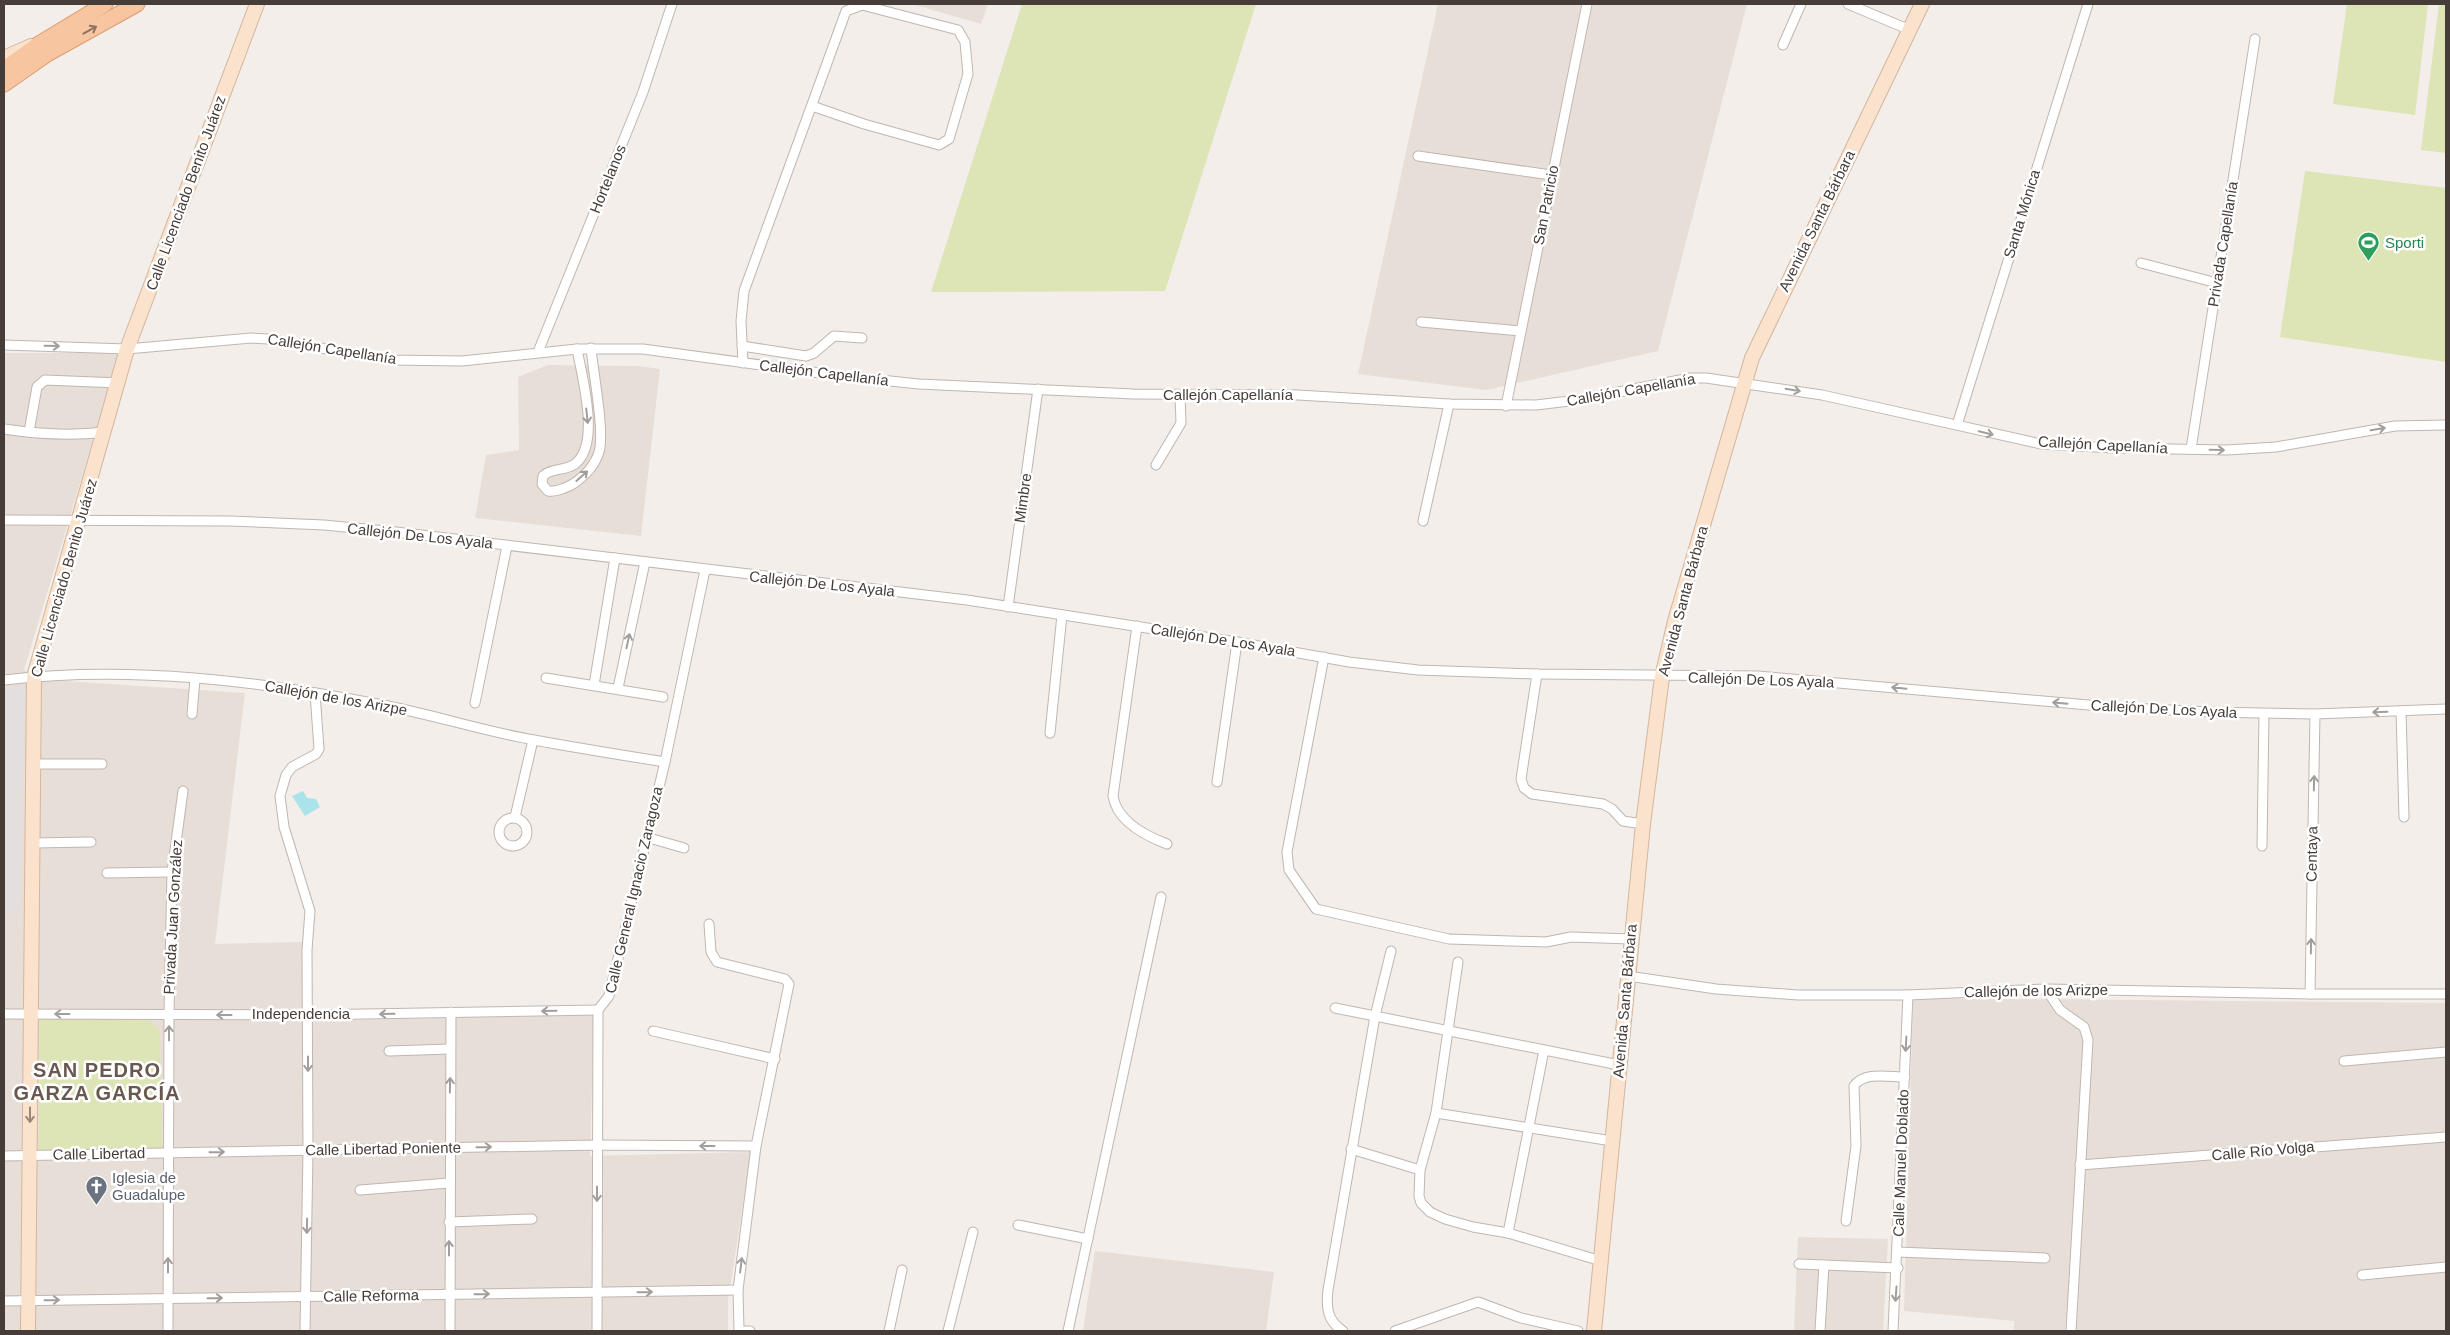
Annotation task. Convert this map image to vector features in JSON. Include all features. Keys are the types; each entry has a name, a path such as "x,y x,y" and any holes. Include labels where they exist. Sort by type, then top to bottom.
{"main road":[{"path":"4,84 43,49 105,4"},
{"path":"4,69 137,4"}],"street":[{"name":"Calle Licenciado Benito Juárez","path":"28,1331 34,676 119,383 127,349 257,4"},
{"name":"Hortelanos","path":"538,352 643,92 672,4"},
{"name":"San Patricio","path":"1506,406 1551,175 1587,4"},
{"path":"1783,45 1801,4"},
{"path":"1848,4 1910,30"},
{"name":"Avenida Santa Bárbara","path":"1594,1331 1643,824 1662,676 1675,621 1752,358 1922,4"},
{"name":"Santa Mónica","path":"1957,425 2088,4"},
{"path":"743,363 741,321 744,291 846,11 852,7 862,5 958,30 965,42 968,74 948,138 944,143 939,145 864,124 812,106"},
{"name":"Privada Capellanía","path":"2191,449 2255,39"},
{"path":"4,58 22,49 43,49"},
{"path":"4,92 43,49"},
{"path":"1418,156 1551,175"},
{"path":"2141,262 2217,283"},
{"path":"1421,322 1521,331"},
{"path":"742,346 806,356 814,353 834,336 843,335 862,338"},
{"name":"Callejón Capellanía","path":"4,345 127,349 251,338 268,339 391,360 462,361 591,348 643,349 919,384 1180,395 1298,394 1506,406 1578,400 1690,378 1745,382 1830,397 2041,444 2115,448 2276,447 2395,426 2446,424"},
{"path":"577,349 588,423 587,448 580,459 570,467 549,471 543,476 542,484 548,491 555,492 578,480 596,461 601,442 591,348"},
{"path":"29,432 37,388 45,380 119,383"},
{"path":"583,386 594,385"},
{"name":"Mimbre","path":"1008,607 1038,389"},
{"path":"1156,465 1181,424 1180,395"},
{"path":"1423,521 1450,404"},
{"path":"4,429 87,434 105,432"},
{"name":"Callejón De Los Ayala","path":"4,520 230,521 324,525 615,558 1008,607 1418,670 1536,674 1768,677 2112,707 2264,714 2446,709"},
{"path":"475,703 507,546"},
{"path":"594,685 615,558"},
{"path":"618,688 645,562"},
{"name":"Calle General Ignacio Zaragoza","path":"597,1331 598,1010 608,999 665,762 705,570"},
{"path":"1050,733 1062,615"},
{"path":"1137,626 1112,796 1116,806 1134,827 1150,838 1167,844"},
{"path":"1217,782 1237,642"},
{"path":"1324,657 1287,852 1289,870 1316,909 1449,939 1546,942 1571,937 1631,939"},
{"path":"1536,674 1521,779 1524,788 1532,794 1603,804 1612,809 1623,821 1643,824"},
{"name":"Callejón de los Arizpe","path":"4,680 34,676 135,676 257,684 384,705 533,740 665,762"},
{"path":"546,678 618,688 663,697"},
{"path":"192,714 195,679"},
{"path":"305,1331 308,1150 307,950 310,912 284,827 280,796 286,775 292,767 316,754 319,749 314,694"},
{"path":"2401,711 2404,817"},
{"path":"2262,846 2264,714"},
{"name":"Centaya","path":"2310,994 2315,714"},
{"path":"515,817 533,740"},
{"path":"33,764 102,764"},
{"name":"Privada Juan González","path":"168,1331 169,1014 172,872 183,791"},
{"path":"646,837 684,848"},
{"path":"33,843 91,842"},
{"path":"107,873 172,872"},
{"path":"1068,1331 1162,898"},
{"path":"709,924 711,952 717,962 789,982 756,1146 738,1290 739,1331 750,1331"},
{"path":"1343,1331 1336,1326 1326,1306 1351,1149 1375,1016 1391,951"},
{"path":"1458,962 1436,1112 1420,1170 1419,1196 1421,1203 1430,1212 1473,1227 1508,1233 1601,1261"},
{"name":"Callejón de los Arizpe","path":"1628,976 1748,993 1908,995 2046,989 2310,994 2446,994"},
{"path":"2046,989 2060,1010 2081,1024 2088,1035 2071,1331"},
{"name":"Calle Manuel Doblado","path":"1893,1331 1898,1268 1908,995"},
{"path":"1335,1008 1619,1065"},
{"name":"Independencia","path":"4,1014 307,1015 598,1010"},
{"path":"450,1331 449,1148 451,1012"},
{"path":"653,1031 775,1059"},
{"path":"389,1051 450,1049"},
{"path":"1508,1233 1544,1050"},
{"path":"2344,1061 2446,1052"},
{"path":"1846,1221 1855,1152 1854,1086 1858,1080 1869,1076 1905,1077"},
{"path":"1436,1112 1529,1129 1612,1141"},
{"name":"Calle Río Volga","path":"2080,1165 2446,1137"},
{"name":"Calle Libertad Poniente","path":"168,1153 597,1145 756,1146"},
{"path":"1351,1149 1420,1170"},
{"name":"Calle Libertad","path":"29,1156 168,1153"},
{"path":"4,1156 29,1156"},
{"path":"360,1190 449,1183"},
{"path":"449,1222 532,1219"},
{"path":"1018,1226 1088,1238"},
{"path":"948,1331 973,1232"},
{"path":"1898,1252 2045,1258"},
{"path":"1799,1264 1898,1268"},
{"path":"1820,1331 1824,1265"},
{"path":"2362,1275 2446,1267"},
{"path":"889,1331 902,1270"},
{"name":"Calle Reforma","path":"4,1301 738,1290"},
{"path":"1395,1331 1478,1302 1521,1318 1578,1331"}],"shaded area":[{"path":"912,4 988,4 981,24"},
{"path":"1438,4 1747,4 1658,351 1486,390 1358,374"},
{"path":"4,353 119,353 24,670 51,680 245,693 215,944 303,942 302,1021 594,1015 590,1156 751,1152 728,1301 728,1331 4,1331"},
{"path":"548,365 638,366 660,369 641,536 475,518 486,455 519,450 518,377"},
{"path":"25,685 19,914 4,914 4,687"},
{"path":"1913,998 2446,1003 2446,1331 2014,1331 2014,1321 1904,1311"},
{"path":"1798,1237 1888,1239 1883,1331 1794,1331"},
{"path":"1095,1251 1274,1272 1266,1331 1083,1331"}],"green space":[{"path":"1022,4 1256,4 1165,291 931,292"},
{"path":"2347,4 2428,4 2415,115 2333,104"},
{"path":"2439,4 2446,4 2446,153 2421,150"},
{"name":"Sporti","path":"2305,171 2446,188 2446,362 2280,337"},
{"path":"40,1019 148,1019 160,1031 162,1148 39,1150"}],"water":[{"path":"303,791 307,798 316,799 320,807 305,816 292,796"}],"place":[{"name":"Sporti","path":"2369,262"},
{"name":"Iglesia de Guadalupe","path":"96,1206"}],"district":[{"name":"SAN PEDRO GARZA GARCÍA","path":"97,1082"}]}
